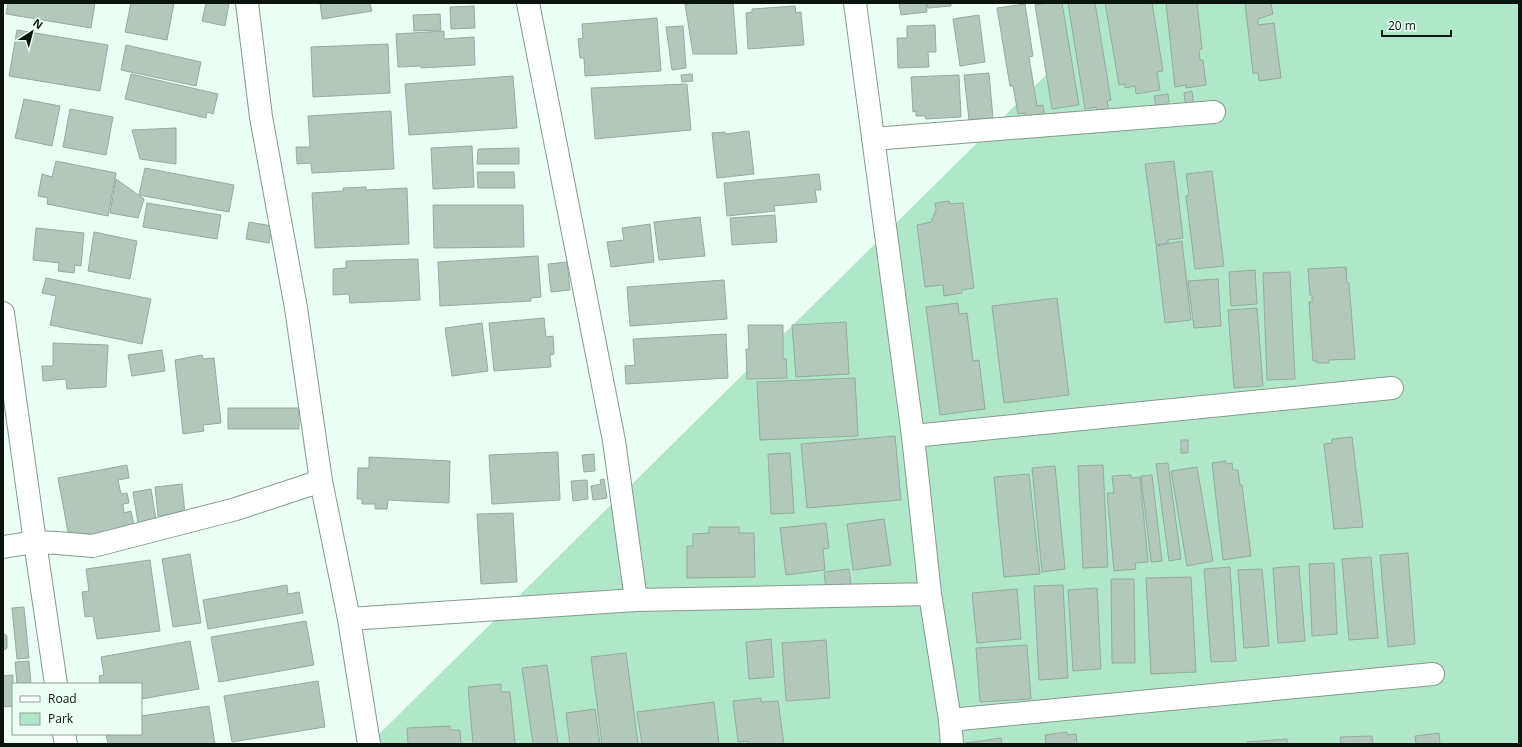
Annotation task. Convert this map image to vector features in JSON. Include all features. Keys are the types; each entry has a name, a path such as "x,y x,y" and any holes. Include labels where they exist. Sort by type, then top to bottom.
{"street":[{"path":"247,3 261,117 296,308 320,481 348,618 369,744"},
{"path":"528,3 614,441 636,600"},
{"path":"854,3 913,436 930,594 950,720 952,744"},
{"path":"873,138 1214,112"},
{"path":"3,313 56,683"},
{"path":"913,436 1392,388"},
{"path":"3,547 35,542 57,542 93,546 236,509 320,481"},
{"path":"348,618 636,600 930,594"},
{"path":"950,720 1432,674"}],"green space":[{"path":"1041,3 1519,3 1519,744 369,744 1052,69"}],"building":[{"path":"8,3 95,3 91,28 6,14"},
{"path":"131,3 174,3 167,40 125,32"},
{"path":"206,3 229,3 225,26 202,21"},
{"path":"320,3 370,3 372,11 322,19"},
{"path":"733,3 737,54 693,54 685,4"},
{"path":"899,3 926,3 927,12 901,15"},
{"path":"927,3 951,3 951,6 928,8"},
{"path":"1062,3 1079,105 1052,109 1035,5"},
{"path":"1068,3 1095,3 1111,100 1107,101 1109,111 1097,113 1096,107 1085,109"},
{"path":"1105,3 1152,3 1163,71 1157,72 1160,90 1136,94 1135,86 1125,88 1125,84 1119,85"},
{"path":"1166,3 1197,3 1202,49 1199,50 1200,60 1203,60 1206,85 1186,88 1186,85 1175,87"},
{"path":"1245,3 1271,3 1273,14 1258,19 1258,25 1274,23 1281,78 1259,81 1258,73 1253,73"},
{"path":"1025,4 1033,56 1029,57 1037,106 1043,105 1046,122 1027,125 1025,113 1018,114 1013,86 1010,86 997,8"},
{"path":"474,6 475,28 451,29 450,7"},
{"path":"795,6 796,13 801,12 804,45 748,49 746,13 752,12 752,9"},
{"path":"440,14 441,30 414,31 413,15"},
{"path":"979,15 985,62 960,66 953,19"},
{"path":"657,18 661,71 585,76 584,58 580,58 578,39 583,38 582,24"},
{"path":"935,25 936,52 928,52 929,67 898,68 897,38 907,38 907,26"},
{"path":"683,26 686,68 672,70 666,27"},
{"path":"17,30 108,45 100,91 9,76"},
{"path":"444,31 444,39 474,37 475,65 421,68 421,66 398,67 396,34"},
{"path":"388,44 390,93 313,97 311,47"},
{"path":"126,45 201,62 196,86 121,70"},
{"path":"989,73 993,118 969,120 964,75"},
{"path":"131,74 218,94 213,114 207,112 206,118 125,99"},
{"path":"692,74 693,81 682,82 681,75"},
{"path":"959,75 961,117 926,119 925,116 916,116 916,111 913,112 911,77"},
{"path":"513,76 517,128 409,135 405,84"},
{"path":"687,84 691,130 595,139 591,88"},
{"path":"1192,91 1194,107 1186,109 1184,93"},
{"path":"1168,94 1170,110 1157,112 1154,96"},
{"path":"24,99 60,106 52,146 15,138"},
{"path":"70,109 113,117 106,155 63,147"},
{"path":"391,111 394,169 312,173 311,163 297,164 296,147 310,147 308,116"},
{"path":"176,128 176,164 140,159 132,130"},
{"path":"749,131 754,174 717,178 712,133 725,132 725,134"},
{"path":"472,146 474,187 433,189 431,148"},
{"path":"519,148 519,164 477,164 478,149"},
{"path":"56,161 116,173 108,216 47,204 48,198 38,196 42,174 52,177"},
{"path":"1174,161 1183,238 1168,240 1168,243 1156,245 1145,164"},
{"path":"145,168 234,185 229,212 139,195"},
{"path":"1212,171 1224,266 1195,269 1186,196 1189,195 1186,174"},
{"path":"477,172 514,172 515,188 478,188"},
{"path":"819,174 821,190 815,190 817,202 774,206 775,211 727,216 724,183"},
{"path":"116,179 144,199 138,218 110,213"},
{"path":"366,187 366,190 407,188 409,244 315,248 312,193 343,191 343,188"},
{"path":"949,201 950,204 963,203 974,288 962,290 962,293 944,296 943,285 925,287 917,225 931,222 936,210 935,203"},
{"path":"147,203 221,215 217,239 143,227"},
{"path":"433,205 523,205 524,247 434,248"},
{"path":"775,215 777,242 732,245 730,218"},
{"path":"700,217 705,256 659,260 654,222"},
{"path":"249,222 272,226 269,243 246,239"},
{"path":"650,224 654,262 611,267 607,242 624,240 622,228"},
{"path":"36,228 84,233 81,266 75,265 74,273 58,271 59,263 33,260"},
{"path":"94,232 137,241 130,279 88,271"},
{"path":"1182,241 1191,320 1165,323 1156,246"},
{"path":"538,256 541,297 531,298 531,301 440,306 438,262"},
{"path":"418,259 420,300 350,303 349,294 333,295 333,269 346,268 346,261"},
{"path":"567,262 570,290 551,292 548,264"},
{"path":"1346,267 1347,283 1349,283 1355,359 1329,360 1329,363 1317,363 1317,361 1313,361 1309,302 1312,302 1312,295 1310,295 1308,269"},
{"path":"1255,270 1257,304 1231,306 1229,272"},
{"path":"1290,272 1295,379 1267,380 1263,273"},
{"path":"46,278 151,299 142,344 50,325 56,296 42,293"},
{"path":"1218,279 1221,326 1194,328 1188,281"},
{"path":"724,280 727,319 630,326 627,287"},
{"path":"1057,298 1069,395 1004,403 992,306"},
{"path":"958,303 959,314 967,313 973,361 979,360 985,409 940,415 926,307"},
{"path":"1257,308 1263,386 1234,388 1228,310"},
{"path":"544,318 546,337 553,336 554,354 550,355 551,367 494,371 489,323"},
{"path":"846,322 849,374 796,377 792,325"},
{"path":"482,323 488,371 452,376 445,328"},
{"path":"748,325 783,325 783,359 786,359 787,378 747,379 746,349 749,349"},
{"path":"726,334 728,378 626,384 625,366 635,365 633,339"},
{"path":"53,343 108,345 106,387 67,389 66,379 43,381 42,366 53,366"},
{"path":"162,350 165,371 132,376 128,355"},
{"path":"202,355 203,359 214,358 221,423 203,425 204,431 183,434 175,360"},
{"path":"855,378 858,436 760,440 757,382"},
{"path":"228,408 299,408 299,429 228,429"},
{"path":"895,436 901,500 807,508 801,444"},
{"path":"1352,437 1363,527 1334,529 1324,444 1332,443 1332,439"},
{"path":"1181,440 1188,440 1188,453 1181,453"},
{"path":"558,452 560,500 492,504 489,455"},
{"path":"790,453 794,513 771,514 768,454"},
{"path":"594,454 595,471 584,472 582,455"},
{"path":"369,457 450,461 449,503 388,500 387,509 375,509 375,504 362,504 362,499 357,499 358,468 369,468"},
{"path":"1226,461 1226,464 1232,463 1233,470 1238,470 1240,485 1242,485 1251,556 1223,560 1212,463"},
{"path":"1168,463 1181,559 1169,561 1156,464"},
{"path":"127,465 129,478 118,480 121,494 127,493 129,503 123,504 124,513 131,511 134,525 74,542 72,532 68,532 58,478"},
{"path":"1103,465 1108,567 1083,568 1078,466"},
{"path":"1055,466 1065,569 1042,572 1032,468"},
{"path":"1197,467 1213,561 1187,566 1171,471"},
{"path":"1029,474 1040,574 1004,577 994,477"},
{"path":"1131,475 1131,478 1140,477 1148,562 1135,563 1136,569 1114,571 1107,493 1114,493 1112,476"},
{"path":"1152,475 1162,561 1151,562 1141,476"},
{"path":"604,479 607,498 593,500 591,486 601,484 600,480"},
{"path":"587,480 588,499 573,501 571,481"},
{"path":"182,484 185,514 158,516 155,487"},
{"path":"151,489 156,519 138,523 133,492"},
{"path":"513,513 517,582 481,584 477,514"},
{"path":"884,519 891,565 853,570 847,524"},
{"path":"826,523 829,548 823,549 825,570 786,575 780,528"},
{"path":"709,527 739,527 739,533 754,533 755,577 687,578 687,546 693,546 693,534 709,533"},
{"path":"1408,553 1415,644 1388,647 1380,555"},
{"path":"190,554 201,623 173,627 162,559"},
{"path":"1371,557 1378,638 1349,640 1342,559"},
{"path":"150,560 160,631 97,639 93,616 85,617 82,592 89,591 86,569"},
{"path":"1334,563 1337,634 1312,636 1309,564"},
{"path":"1299,566 1305,641 1278,643 1273,568"},
{"path":"1230,567 1236,661 1211,662 1204,569"},
{"path":"849,569 851,585 826,588 824,572"},
{"path":"1262,569 1269,646 1244,648 1238,570"},
{"path":"1191,577 1196,672 1151,674 1146,578"},
{"path":"1111,579 1134,579 1135,663 1112,663"},
{"path":"287,585 288,594 299,592 303,613 208,629 203,600"},
{"path":"1063,585 1068,678 1039,680 1034,586"},
{"path":"1097,588 1101,669 1073,671 1068,590"},
{"path":"1017,589 1021,639 977,643 972,593"},
{"path":"24,607 29,658 17,659 12,608"},
{"path":"306,621 314,665 219,682 211,637"},
{"path":"3,633 7,636 7,648 3,651"},
{"path":"771,639 774,677 749,679 746,642"},
{"path":"826,640 830,698 786,701 782,643"},
{"path":"190,641 199,689 142,699 142,683 100,683 99,676 104,675 101,657"},
{"path":"1027,645 1031,699 980,702 976,648"},
{"path":"626,653 638,744 602,744 591,657"},
{"path":"29,661 31,683 17,683 15,662"},
{"path":"547,665 558,744 533,744 522,668"},
{"path":"13,675 12,706 3,707 3,676"},
{"path":"318,681 325,727 232,742 224,696"},
{"path":"501,684 501,692 510,692 515,744 473,744 468,687"},
{"path":"761,698 761,702 778,701 784,744 749,744 748,741 738,742 733,701"},
{"path":"714,702 719,744 642,744 637,712"},
{"path":"209,706 215,744 108,744 106,735 142,735 142,716"},
{"path":"595,709 600,744 570,744 566,713"},
{"path":"450,726 450,730 460,730 461,744 408,744 407,728"},
{"path":"1067,732 1067,735 1076,734 1077,744 1046,744 1045,735"},
{"path":"1439,733 1440,744 1416,744 1415,736"},
{"path":"1372,736 1373,744 1341,744 1340,737"},
{"path":"1001,738 1002,744 966,743"},
{"path":"1287,739 1287,744 1248,744 1247,742"}]}
